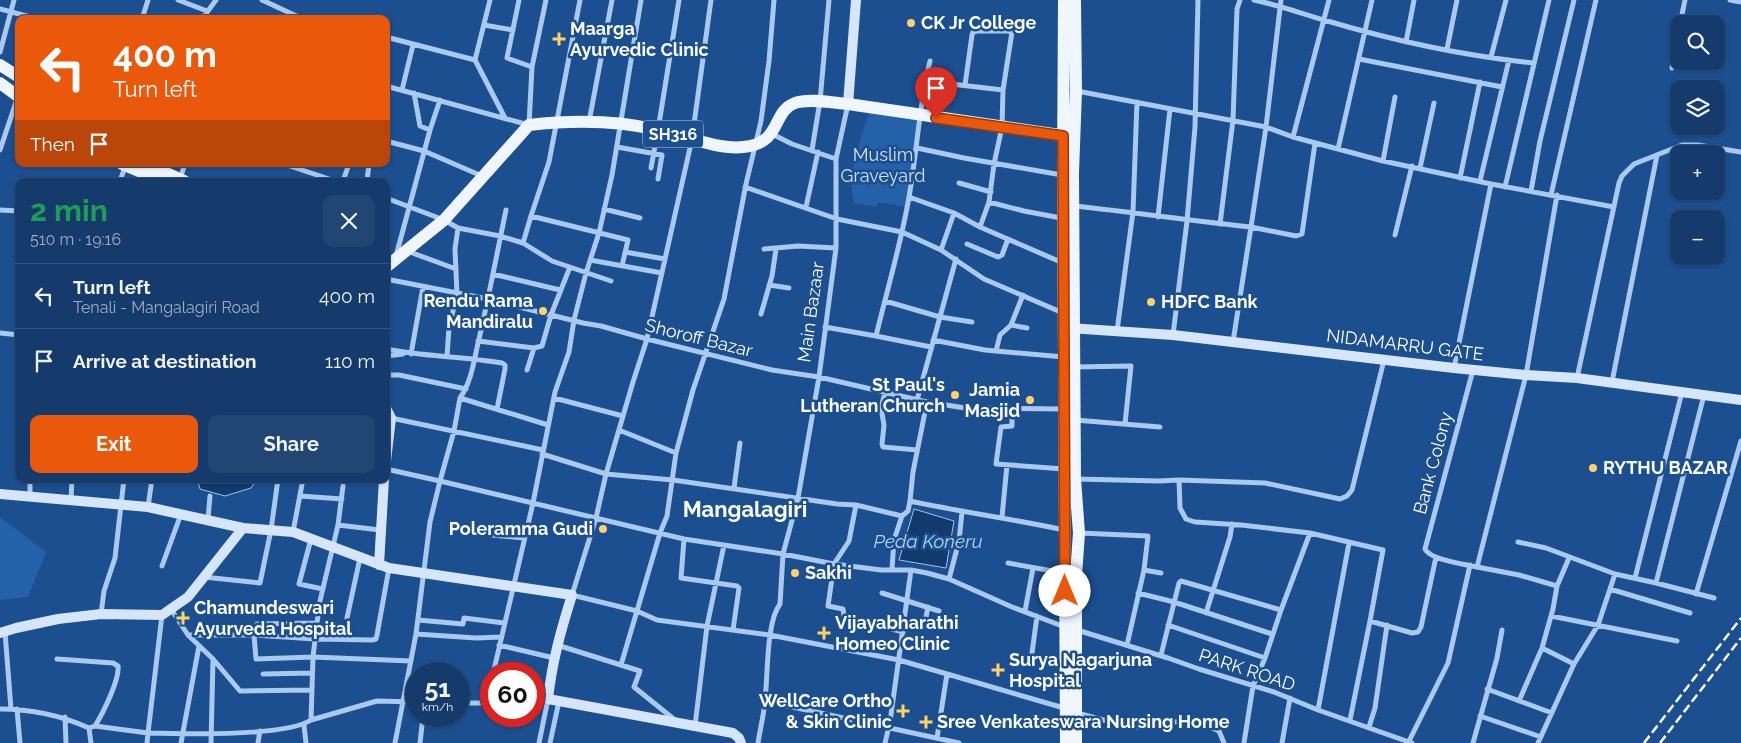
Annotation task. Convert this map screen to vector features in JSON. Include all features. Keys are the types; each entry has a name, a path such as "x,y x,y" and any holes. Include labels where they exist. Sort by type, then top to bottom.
{"main road":[{"path":"1064,0 1069,137 1074,206 1070,322 1065,358 1064,409 1065,573 1071,629"},
{"path":"1066,743 1071,711 1071,629 1079,533 1075,480 1075,368 1064,264 1063,175 1076,90 1075,0"},
{"path":"0,65 15,75"},
{"path":"0,73 15,82"},
{"path":"0,83 15,96"},
{"path":"0,90 15,98"},
{"path":"755,145 766,140 772,134 782,115 792,104 820,101 1069,137"},
{"name":"SH316","path":"529,125 557,122 622,124 742,148 755,145"},
{"path":"390,264 444,220 529,125"},
{"path":"131,167 156,178"},
{"path":"153,167 178,178"},
{"path":"1071,711 1076,743"}],"street":[{"path":"0,52 14,0"},
{"path":"143,15 148,0"},
{"path":"178,0 207,11"},
{"path":"204,15 216,0"},
{"path":"262,0 294,15"},
{"path":"490,0 475,60 505,118"},
{"path":"520,0 507,58 532,67"},
{"path":"390,87 529,125 532,67 546,0"},
{"path":"523,243 550,162 580,0"},
{"path":"589,122 612,0"},
{"path":"495,662 558,381 569,352 574,320 599,233 618,147 641,0"},
{"path":"651,168 679,0"},
{"path":"538,743 548,699 556,645 596,518 606,474 647,340 692,139 711,0"},
{"path":"621,665 660,533 667,516 676,453 693,390 724,298 745,187 764,101 774,0"},
{"path":"812,150 820,101 829,0"},
{"name":"Main Bazaar","path":"758,743 765,701 770,634 775,610 780,604 783,554 798,498 819,377 836,248 836,159 848,104 856,0"},
{"path":"1172,335 1187,221 1195,114 1198,0"},
{"path":"1220,224 1233,120 1237,9 1240,0"},
{"path":"1254,0 1281,3 1324,20 1406,42 1534,63"},
{"path":"1293,137 1329,0"},
{"path":"1338,149 1372,0"},
{"path":"1406,42 1414,0"},
{"path":"1447,49 1457,0"},
{"path":"1492,56 1506,0"},
{"path":"1506,187 1549,0"},
{"path":"1531,191 1540,141 1574,0"},
{"path":"1477,567 1526,375 1554,195 1596,0"},
{"path":"1682,15 1685,0"},
{"path":"1730,0 1741,2"},
{"path":"1232,342 1266,128 1277,49 1281,3"},
{"path":"0,9 23,15"},
{"path":"484,24 513,30"},
{"path":"965,85 974,32 1012,32 1003,90 1002,127 994,164 989,202 980,227"},
{"path":"390,38 475,60"},
{"path":"402,90 413,45"},
{"path":"1359,59 1502,86"},
{"path":"876,336 909,197 925,81 930,60"},
{"path":"1480,181 1509,60"},
{"path":"925,81 1003,90"},
{"path":"1460,178 1480,82"},
{"path":"1076,90 1233,120 1383,161 1460,178 1614,207"},
{"path":"414,93 420,126 430,130"},
{"path":"1383,161 1395,97"},
{"path":"390,264 410,206 424,151 440,100"},
{"path":"1117,331 1133,212 1137,102"},
{"path":"1420,168 1434,103"},
{"path":"0,150 15,108"},
{"path":"1158,217 1170,109"},
{"path":"772,134 792,144 836,159"},
{"path":"390,142 424,151 483,177"},
{"path":"1074,206 1133,212 1187,221 1251,227 1296,236 1302,234 1316,143"},
{"path":"1577,378 1622,176 1634,164 1682,145 1691,144 1741,152"},
{"path":"618,147 662,155 658,178"},
{"path":"917,148 994,164 1063,175"},
{"path":"806,207 818,152"},
{"path":"1612,382 1657,155"},
{"path":"1395,235 1412,166"},
{"path":"296,167 327,178"},
{"path":"959,183 991,192"},
{"path":"1454,368 1491,184"},
{"path":"745,187 837,219 902,232 941,250 984,279 1023,295 1070,322"},
{"path":"909,197 954,213 980,227 1064,264"},
{"path":"390,199 444,220 458,228 500,236 523,243 552,261 611,280"},
{"path":"989,202 1064,218"},
{"path":"604,209 640,218"},
{"path":"0,210 15,212"},
{"path":"395,743 416,634 430,522 454,431 460,398 466,389 474,358 506,210"},
{"path":"941,250 954,213"},
{"path":"531,216 628,240 622,266"},
{"path":"447,356 449,328 457,294 455,249 458,228"},
{"path":"967,244 998,257 1002,255 1008,239"},
{"path":"764,249 798,246 836,248"},
{"path":"762,314 776,249"},
{"path":"406,250 456,269"},
{"path":"625,252 665,259"},
{"path":"917,400 956,259"},
{"path":"590,260 662,273"},
{"path":"478,341 534,348 542,346 551,315 570,267"},
{"path":"493,274 560,290"},
{"name":"Shoroff Bazar","path":"390,280 574,320 620,331 647,340 772,370 819,377 927,402 965,408 1064,409"},
{"path":"769,285 789,288"},
{"path":"411,354 423,287"},
{"path":"996,351 1000,335 1011,326 1023,295"},
{"path":"884,301 940,317 972,322"},
{"name":"NIDAMARRU GATE","path":"1070,322 1117,331 1172,335 1473,370 1577,378 1741,400"},
{"path":"825,326 931,347"},
{"path":"1011,326 1027,328"},
{"path":"0,333 15,335"},
{"path":"933,340 996,351 1065,358"},
{"path":"527,370 534,348"},
{"path":"390,350 411,354"},
{"path":"390,356 411,354 447,356 502,363 505,365 497,409"},
{"path":"1075,480 1179,480 1266,483 1320,496 1344,498 1352,490 1384,360"},
{"path":"1075,368 1130,366 1125,424"},
{"name":"Bank Colony","path":"1436,557 1427,553 1425,549 1473,370"},
{"path":"390,375 466,389"},
{"path":"885,392 881,408 884,425 883,447 917,450"},
{"path":"1635,578 1682,392"},
{"path":"1656,583 1704,395"},
{"path":"460,398 548,425"},
{"path":"554,398 623,416"},
{"path":"892,569 894,540 902,516 908,510 917,450 927,402"},
{"path":"1012,408 1012,426 1001,427 996,464 1064,470"},
{"path":"390,427 391,418 454,431 542,452 606,474 673,480 837,504 856,505 902,516"},
{"path":"1075,420 1160,427"},
{"path":"619,430 676,453"},
{"path":"1696,594 1741,441"},
{"path":"734,488 740,443"},
{"path":"1002,517 1007,465"},
{"name":"PARK ROAD","path":"390,470 684,539 834,564 881,570 911,570 949,579 1071,629 1161,655 1290,698 1410,743"},
{"path":"1179,480 1180,508 1186,519 1195,522 1232,524 1310,533 1349,543 1380,548 1383,551 1350,720"},
{"path":"30,483 30,496"},
{"path":"70,499 72,483"},
{"path":"101,614 104,591 116,558 124,483"},
{"path":"148,507 151,483"},
{"path":"204,577 260,583 271,530 277,483"},
{"path":"293,532 302,483"},
{"path":"188,635 376,639 384,567 380,530 384,483"},
{"path":"311,720 315,639 344,486"},
{"path":"0,494 148,507 243,528 293,532 384,567 572,595 637,611 657,620 770,634 899,660 1132,727 1195,721 1219,731 1224,743"},
{"path":"208,519 210,496"},
{"path":"300,496 342,499"},
{"path":"910,501 1065,530"},
{"path":"856,505 849,541 834,564 828,606 843,609 844,616 903,632"},
{"path":"949,579 959,541 962,512"},
{"path":"162,566 182,513"},
{"path":"1206,613 1230,537 1232,524"},
{"path":"338,525 380,530"},
{"path":"20,743 3,632 58,618 101,614 167,612 188,597 243,528"},
{"path":"1079,533 1148,536 1144,570 1127,645"},
{"path":"1244,743 1253,686 1310,533"},
{"path":"492,534 524,538"},
{"path":"311,539 299,584 323,589"},
{"path":"684,539 681,578 737,586 739,588 733,630"},
{"path":"1518,542 1546,548 1615,574 1714,598"},
{"path":"1318,710 1349,543"},
{"path":"695,726 707,626 724,545"},
{"path":"1370,621 1412,633 1418,632 1436,557 1518,575 1557,586"},
{"path":"347,618 360,558"},
{"path":"1519,700 1542,648 1557,586 1569,558"},
{"path":"1008,563 1065,573"},
{"path":"1410,743 1448,664 1470,565"},
{"path":"1024,611 1032,568"},
{"path":"885,743 889,728 911,570"},
{"path":"1144,570 1161,573"},
{"path":"1538,743 1574,664 1598,625 1615,574"},
{"path":"1161,655 1181,581 1281,610"},
{"path":"1610,589 1690,613"},
{"path":"882,593 939,611"},
{"path":"1138,594 1174,602 1272,634"},
{"path":"924,627 928,607"},
{"path":"167,612 213,659 240,691 312,690"},
{"path":"147,743 167,612"},
{"path":"1032,653 1037,616"},
{"path":"1551,616 1677,640"},
{"path":"418,620 463,624 464,618 504,623"},
{"path":"318,623 257,624 254,635 256,659 313,657 411,660"},
{"path":"1168,625 1265,658"},
{"path":"1369,727 1375,708 1387,625"},
{"path":"1473,743 1497,658 1502,630"},
{"path":"416,634 476,638 501,637"},
{"path":"499,644 554,658"},
{"path":"556,645 640,671 634,687 679,723"},
{"path":"181,743 199,646"},
{"path":"1542,648 1574,664"},
{"path":"57,659 113,663 118,666 118,673 102,716 95,726"},
{"path":"212,743 213,659"},
{"path":"263,674 312,674"},
{"path":"938,738 947,674"},
{"path":"1487,689 1552,713"},
{"path":"545,698 733,734 739,738 741,743"},
{"path":"1282,743 1290,698"},
{"path":"0,709 14,709 65,717 89,728 95,726 148,733 182,734 260,731 304,725 311,720 377,701 402,702"},
{"path":"550,743 559,701"},
{"path":"765,701 959,743"},
{"path":"1480,716 1541,736"},
{"path":"65,717 66,743"},
{"path":"304,725 306,743"},
{"path":"420,743 422,727"},
{"path":"89,728 91,743"},
{"path":"258,743 260,731"}],"green space":[{"name":"Muslim Graveyard","path":"869,112 919,120 905,207 879,202 876,207 854,203 852,193 853,170"},
{"path":"0,517 46,552 28,597 0,600"}],"water":[{"path":"198,483 254,483 251,488 225,496 200,489"},
{"name":"Peda Koneru","path":"914,509 954,521 946,568 899,560"}],"railway":[{"path":"1644,743 1741,618"},
{"path":"1660,743 1741,638"}],"place":[{"name":"CK Jr College","path":"911,23"},
{"name":"Maarga Ayurvedic Clinic","path":"559,39"},
{"name":"HDFC Bank","path":"1151,302"},
{"name":"Rendu Rama Mandiralu","path":"543,311"},
{"name":"St Paul's Lutheran Church","path":"955,395"},
{"name":"Jamia Masjid","path":"1030,400"},
{"name":"RYTHU BAZAR","path":"1593,468"},
{"name":"Poleramma Gudi","path":"603,529"},
{"name":"Sakhi","path":"795,573"},
{"name":"Chamundeswari Ayurveda Hospital","path":"183,618"},
{"name":"Vijayabharathi Homeo Clinic","path":"824,633"},
{"name":"Surya Nagarjuna Hospital","path":"998,670"},
{"name":"WellCare Ortho & Skin Clinic","path":"903,711"},
{"name":"Sree Venkateswara Nursing Home","path":"926,722"}],"district":[{"name":"Mangalagiri","path":"745,509"}],"route":[{"path":"936,118 1063,136 1065,591"}]}
